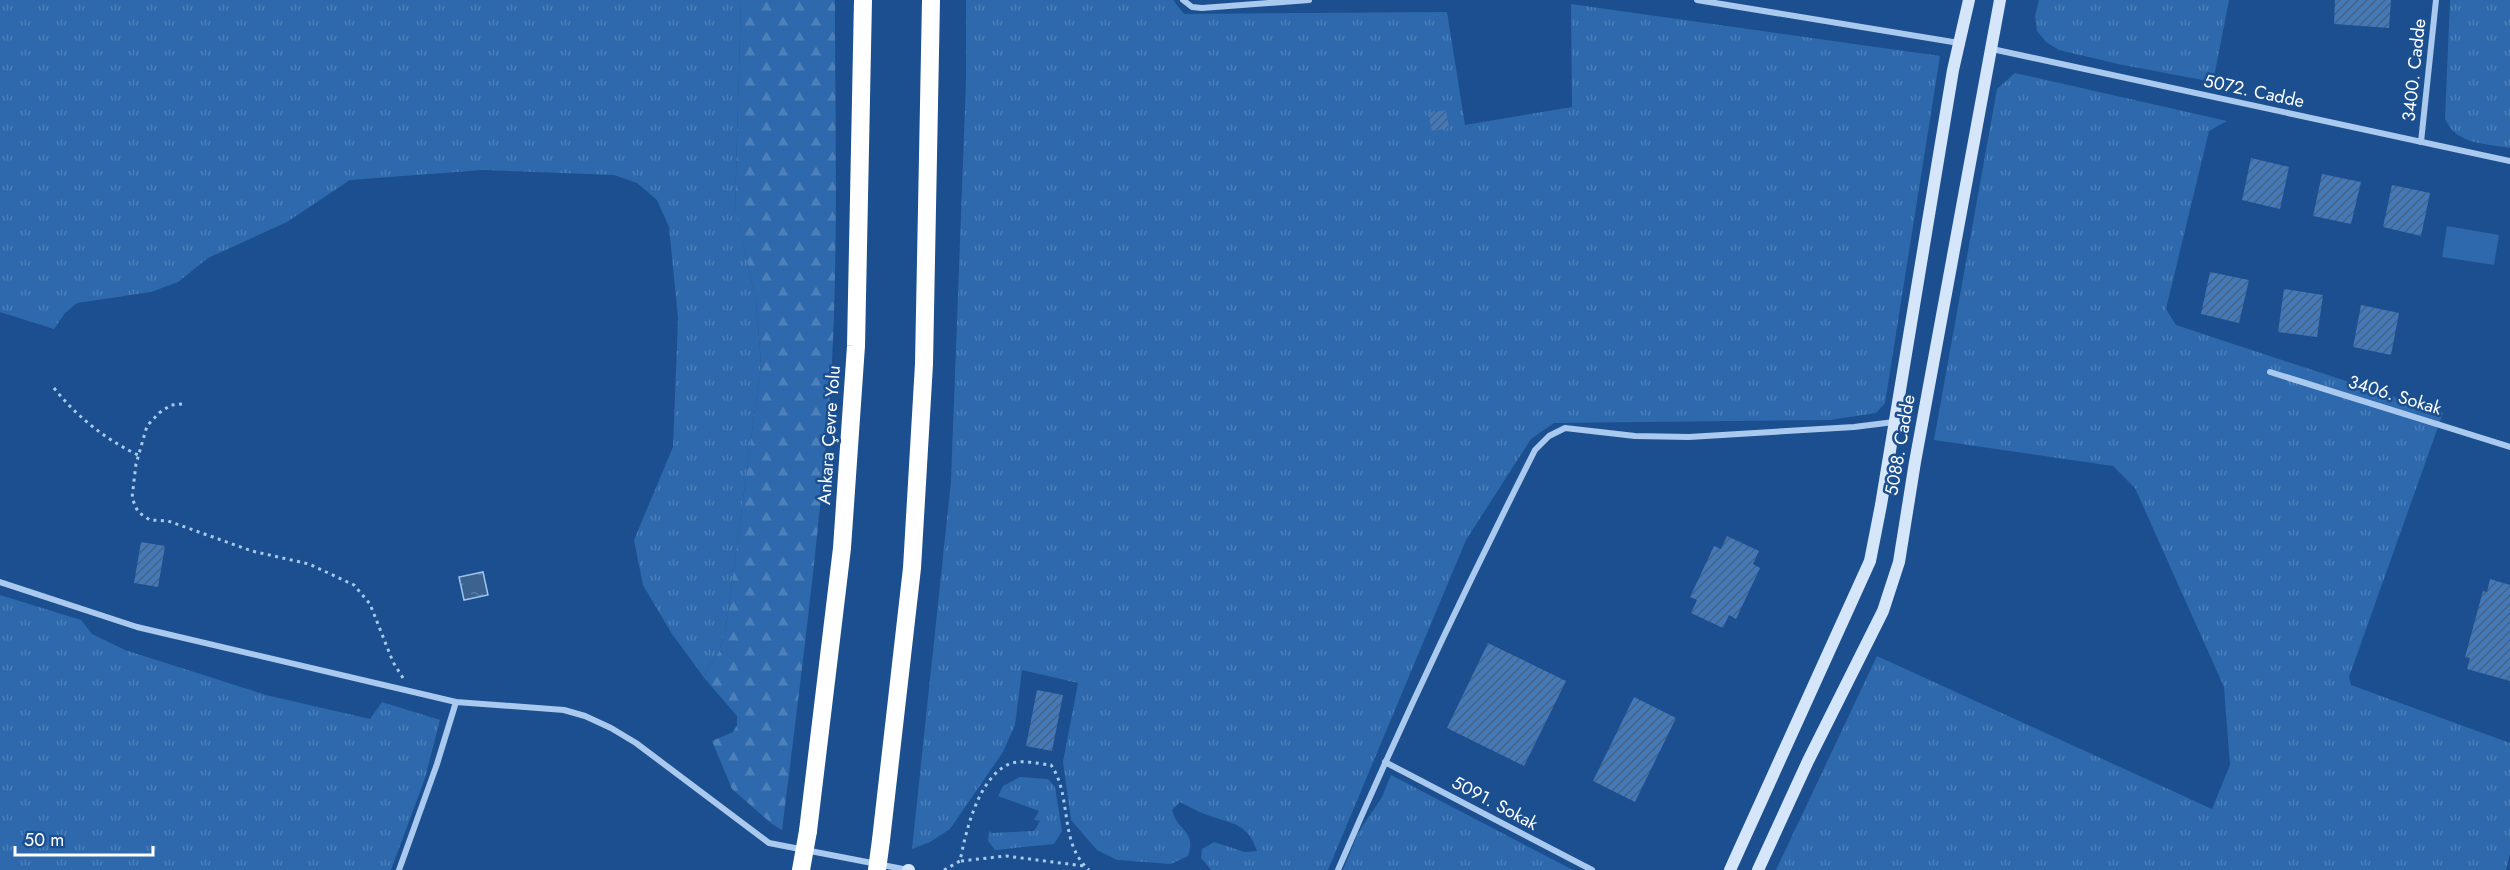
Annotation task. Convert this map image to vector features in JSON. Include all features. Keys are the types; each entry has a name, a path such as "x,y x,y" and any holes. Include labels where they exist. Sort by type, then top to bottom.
{"highway":[{"name":"Ankara Çevre Yolu","path":"801,870 808,831 842,548 854,381 860,216 863,0"},
{"path":"876,870 912,568 924,364 931,0"}],"street":[{"path":"1184,1 1192,7 1202,8 1309,0"},
{"path":"1697,0 1959,43"},
{"name":"5088. Cadde","path":"1730,870 1870,561 1929,209 1969,0"},
{"name":"5088. Cadde","path":"1758,870 1803,770 1883,611 1899,562 1915,462 2000,0"},
{"name":"3400. Cadde","path":"2421,142 2436,0"},
{"name":"5072. Cadde","path":"1992,49 2510,161"},
{"name":"3406. Sokak","path":"2270,372 2510,447"},
{"path":"1338,870 1385,762 1467,586 1535,450 1549,436 1565,429 1635,436 1689,437 1854,427 1894,422"},
{"path":"0,582 137,627 412,692 456,702 564,710 585,716 636,743 769,843 908,870"},
{"path":"399,870 437,764 456,702"},
{"name":"5091. Sokak","path":"1385,762 1592,870"}],"path":[{"path":"54,388 63,400 104,436 138,455"},
{"path":"182,404 171,405 147,426 138,455 132,498 138,512 150,520 168,521 252,551 309,564 354,585 370,604 393,663 412,692"},
{"path":"960,861 979,794 1010,764 1027,762 1051,765 1057,773 1072,848 1089,870"},
{"path":"944,870 960,861 1006,856 1084,866"}],"green space":[{"path":"0,0 741,0 735,208 756,301 761,364 726,628 719,652 706,670 705,679 672,634 643,585 634,540 673,447 678,318 669,227 657,200 637,183 614,175 483,170 350,180 287,222 208,258 178,282 151,292 77,303 65,313 54,329 0,312"},
{"path":"741,0 835,0 836,246 830,394 815,558 782,830 732,789 712,741 733,732 737,725 737,716 705,679 706,670 719,652 726,628 761,364 756,301 735,209"},
{"path":"966,0 1173,0 1184,14 1447,12 1465,125 1572,107 1571,4 1940,56 1885,403 1876,413 1830,420 1554,423 1531,439 1466,540 1328,870 1211,870 1201,858 1202,849 1214,842 1245,852 1257,851 1253,842 1245,830 1239,826 1202,813 1180,802 1172,810 1190,841 1188,856 1171,864 1117,860 1097,850 1071,820 1063,762 1078,683 1022,670 1015,725 1003,752 950,829 930,842 912,849 951,481 966,81"},
{"path":"2039,0 2229,0 2213,82 2059,50 2046,42 2037,31 2035,16"},
{"path":"2450,0 2510,0 2510,148 2464,138 2450,128 2445,119"},
{"path":"2015,73 2227,121 2209,131 2166,309 2176,325 2443,413 2349,677 2351,685 2510,743 2510,854 2506,870 1776,870 1877,656 2212,809 2230,765 2224,687 2135,488 2113,466 1934,440 1997,89"},
{"path":"2447,226 2499,235 2494,265 2442,257"},
{"path":"0,595 81,620 92,634 125,650 266,695 370,719 382,702 440,720 425,778 391,870 0,870"},
{"path":"1391,775 1573,870 1343,870 1358,833 1382,797"},
{"path":"1020,777 1048,779 1055,787 1062,831 1054,844 995,850 988,841 989,831 992,833 1034,831 1040,821 1034,820 1039,811 998,796 1003,786"}],"water":[{"path":"483,572 488,595 464,600 459,577"}],"building":[{"path":"2335,0 2391,0 2389,28 2334,24"},
{"path":"1446,110 1449,128 1432,131 1428,113"},
{"path":"2251,158 2289,167 2280,209 2242,200"},
{"path":"2322,174 2361,182 2351,224 2313,216"},
{"path":"2392,185 2430,193 2421,236 2383,227"},
{"path":"2210,272 2249,280 2239,323 2201,314"},
{"path":"2284,289 2323,295 2317,337 2278,332"},
{"path":"2361,305 2399,313 2391,355 2353,347"},
{"path":"1727,536 1759,551 1753,564 1760,568 1736,619 1729,615 1723,628 1691,613 1697,600 1690,597 1714,546 1721,549"},
{"path":"141,542 165,546 158,587 134,583"},
{"path":"2490,579 2510,585 2510,681 2467,669 2470,658 2465,657 2483,591 2487,592"},
{"path":"1488,643 1566,681 1524,766 1447,728"},
{"path":"1037,690 1063,695 1052,751 1026,746"},
{"path":"1634,697 1676,718 1635,802 1593,781"}]}
